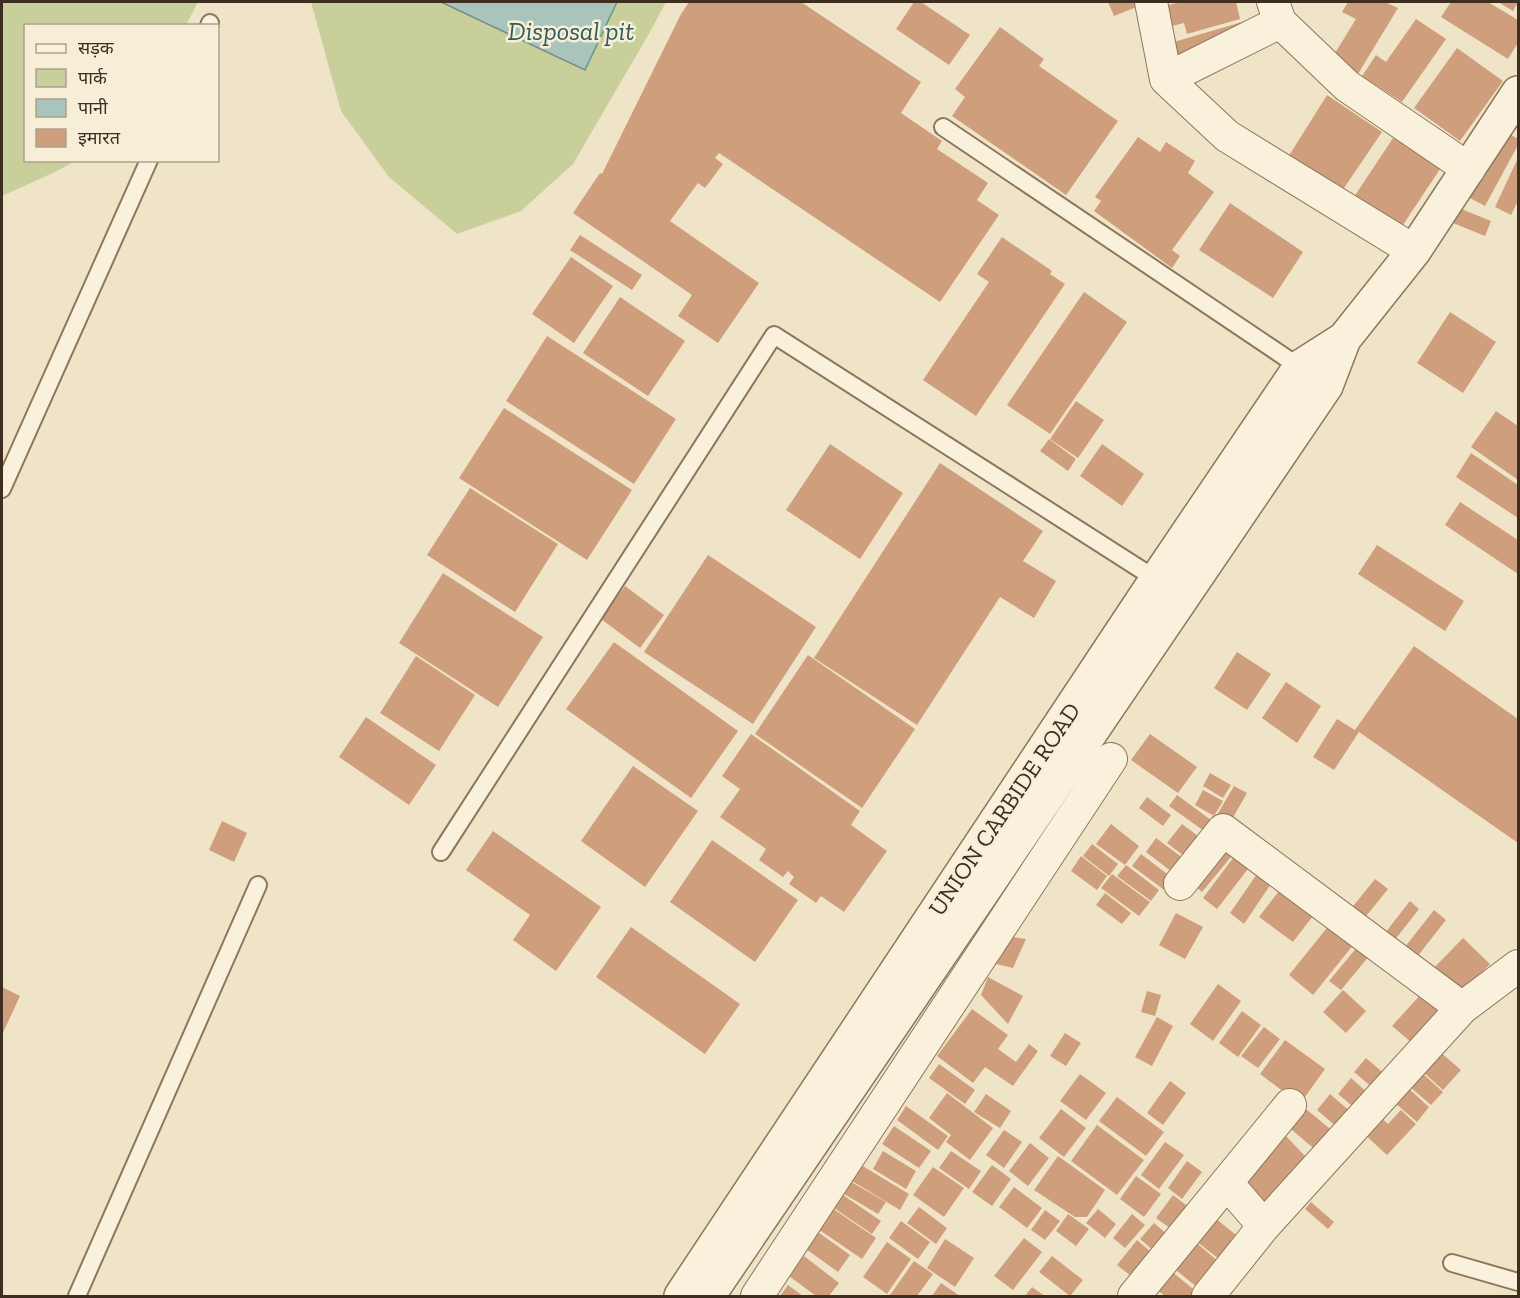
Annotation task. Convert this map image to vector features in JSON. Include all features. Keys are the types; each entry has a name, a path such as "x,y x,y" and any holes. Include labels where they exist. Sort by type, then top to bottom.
{"street":[{"path":"1151,2 1166,79 1227,136 1414,251"},
{"path":"1166,79 1277,12 1347,86 1469,169"},
{"name":"UNION CARBIDE ROAD","path":"681,1296 1170,588 1326,386 1344,339 1414,251 1514,107"},
{"name":"UNION CARBIDE ROAD","path":"708,1296 1170,588 1300,368 1344,339"},
{"path":"757,1296 1111,759"},
{"path":"1180,884 1222,830 1462,1008"},
{"path":"1208,1296 1264,1226 1462,1008 1518,966"},
{"path":"1134,1296 1290,1105"},
{"path":"1227,1183 1264,1226"}],"lane":[{"path":"943,127 1326,386"},
{"path":"2,489 148,162"},
{"path":"441,852 774,335 1170,588"},
{"path":"77,1296 258,885"},
{"path":"1452,1263 1518,1282"}],"green space":[{"path":"2,2 198,2 187,24 24,24 24,162 73,162 2,196"},
{"path":"311,2 666,2 573,164 521,211 457,234 389,177 341,111"}],"water":[{"name":"Disposal pit","path":"441,2 617,2 585,70"}],"building":[{"path":"689,2 801,2 921,82 901,113 942,141 937,149 988,183 977,200 999,215 940,302 719,153 715,158 723,164 705,188 698,183 670,221 759,283 718,343 678,316 692,295 573,213 600,173 602,174"},
{"path":"914,2 921,2 970,35 949,65 896,29"},
{"path":"1108,2 1138,2 1139,6 1114,16"},
{"path":"1182,2 1236,2 1240,19 1187,34 1184,23 1164,28 1158,7"},
{"path":"1348,2 1385,2 1398,8 1358,74 1332,58 1356,19 1342,12"},
{"path":"1451,2 1488,2 1518,20 1518,43 1508,59 1441,17"},
{"path":"1498,2 1518,2 1513,11"},
{"path":"1416,19 1446,39 1402,102 1362,76 1376,55 1386,62"},
{"path":"1242,22 1248,35 1174,69 1167,44"},
{"path":"1000,27 1044,59 1039,66 1118,121 1066,195 952,116 965,97 955,89"},
{"path":"1457,48 1503,81 1460,141 1414,108"},
{"path":"1327,95 1382,132 1340,194 1285,162"},
{"path":"1503,130 1518,139 1518,145 1485,206 1466,196"},
{"path":"1138,137 1160,152 1166,142 1195,161 1188,173 1214,192 1172,250 1180,256 1172,268 1094,211 1101,201 1095,197"},
{"path":"1393,138 1442,166 1399,231 1350,203"},
{"path":"1518,158 1518,201 1511,215 1495,207"},
{"path":"1230,203 1303,252 1273,298 1199,250"},
{"path":"1459,208 1491,221 1485,236 1453,223"},
{"path":"580,235 642,275 632,290 570,250"},
{"path":"1002,237 1052,271 1050,274 1065,284 976,416 923,380 989,282 977,274"},
{"path":"571,257 613,286 574,343 532,314"},
{"path":"1084,292 1127,322 1050,434 1007,405"},
{"path":"620,297 685,341 648,396 583,353"},
{"path":"1450,312 1496,342 1463,393 1417,363"},
{"path":"547,336 676,419 634,484 506,401"},
{"path":"1076,401 1104,420 1078,458 1050,439"},
{"path":"504,408 632,490 587,560 459,478"},
{"path":"1496,411 1518,426 1518,480 1471,447"},
{"path":"1049,439 1076,459 1068,471 1040,451"},
{"path":"830,444 903,493 860,559 786,510"},
{"path":"1102,444 1144,474 1122,506 1080,476"},
{"path":"1471,453 1518,485 1518,518 1456,477"},
{"path":"940,463 1043,531 1023,561 1056,581 1034,618 1000,597 917,725 814,658"},
{"path":"470,488 558,544 515,612 427,555"},
{"path":"1460,502 1518,540 1518,574 1445,525"},
{"path":"1377,545 1464,601 1445,631 1358,574"},
{"path":"708,555 816,627 753,724 644,652"},
{"path":"443,573 543,637 498,707 399,643"},
{"path":"625,586 664,615 640,648 601,619"},
{"path":"614,642 738,731 691,798 566,709"},
{"path":"1414,646 1518,719 1518,843 1359,732 1334,770 1313,757 1337,719 1355,730"},
{"path":"1237,652 1271,674 1247,710 1214,688"},
{"path":"808,655 915,729 862,808 755,734"},
{"path":"416,656 475,695 439,751 380,713"},
{"path":"1286,682 1321,706 1297,743 1262,718"},
{"path":"366,717 436,765 409,805 339,757"},
{"path":"751,734 860,811 851,825 887,851 844,912 821,896 816,903 789,884 794,877 788,871 783,877 759,860 766,849 720,817 740,789 722,776"},
{"path":"1150,734 1197,767 1178,793 1131,760"},
{"path":"633,766 698,811 645,887 581,841"},
{"path":"1210,773 1231,785 1223,798 1203,786"},
{"path":"1234,786 1247,793 1227,828 1214,820"},
{"path":"1203,790 1223,801 1214,816 1195,805"},
{"path":"1177,795 1211,820 1204,831 1169,806"},
{"path":"1147,797 1171,815 1163,826 1139,808"},
{"path":"222,821 247,833 234,862 209,850"},
{"path":"1111,824 1139,846 1125,865 1096,844"},
{"path":"1182,824 1206,842 1192,862 1167,843"},
{"path":"493,831 601,907 556,971 513,940 530,915 466,870"},
{"path":"1156,838 1191,864 1180,878 1146,852"},
{"path":"712,840 798,900 755,962 670,902"},
{"path":"1092,844 1118,864 1109,876 1083,856"},
{"path":"1214,844 1231,857 1202,892 1186,879"},
{"path":"1141,854 1179,883 1171,895 1132,866"},
{"path":"1236,854 1251,865 1217,909 1203,898"},
{"path":"1081,856 1107,876 1097,890 1071,871"},
{"path":"1126,865 1159,890 1151,901 1117,876"},
{"path":"1259,871 1273,881 1244,924 1230,913"},
{"path":"1112,874 1150,902 1139,916 1101,888"},
{"path":"1375,879 1388,889 1359,925 1346,915"},
{"path":"1282,887 1316,912 1293,942 1259,917"},
{"path":"1105,893 1131,913 1122,924 1096,905"},
{"path":"1410,901 1419,909 1387,950 1378,942"},
{"path":"1434,910 1446,920 1413,962 1401,952"},
{"path":"1176,913 1203,927 1185,959 1159,945"},
{"path":"1330,924 1354,944 1313,995 1289,975"},
{"path":"631,927 740,1004 705,1054 596,977"},
{"path":"1005,936 1026,939 1013,968 992,963"},
{"path":"1463,938 1490,964 1456,999 1429,973"},
{"path":"1358,946 1370,955 1341,990 1329,981"},
{"path":"988,977 1023,996 1008,1024 981,995"},
{"path":"1218,984 1241,1001 1213,1041 1190,1024"},
{"path":"2,987 20,996 2,1035"},
{"path":"1343,990 1366,1011 1346,1033 1323,1012"},
{"path":"1147,991 1161,995 1155,1016 1141,1012"},
{"path":"1423,992 1441,1010 1412,1043 1392,1026"},
{"path":"972,1009 1008,1035 998,1049 1016,1062 1029,1044 1038,1051 1013,1086 985,1067 973,1083 937,1056"},
{"path":"1242,1011 1261,1025 1238,1057 1219,1043"},
{"path":"1157,1017 1173,1026 1152,1066 1135,1057"},
{"path":"1264,1027 1280,1039 1258,1068 1241,1056"},
{"path":"1065,1033 1081,1043 1066,1066 1050,1056"},
{"path":"1285,1040 1325,1069 1300,1104 1260,1074"},
{"path":"1439,1051 1461,1070 1443,1090 1422,1071"},
{"path":"1366,1058 1393,1081 1381,1095 1354,1072"},
{"path":"939,1064 975,1090 965,1104 929,1078"},
{"path":"1421,1072 1443,1092 1431,1105 1409,1086"},
{"path":"1080,1074 1106,1093 1086,1120 1060,1101"},
{"path":"1351,1078 1376,1100 1363,1115 1338,1094"},
{"path":"1170,1081 1186,1093 1163,1125 1147,1113"},
{"path":"1408,1088 1429,1107 1417,1122 1395,1103"},
{"path":"947,1093 993,1128 970,1160 946,1142 951,1135 929,1118"},
{"path":"986,1094 1011,1111 1000,1128 974,1112"},
{"path":"1330,1094 1359,1119 1346,1135 1317,1110"},
{"path":"1117,1097 1164,1132 1146,1156 1099,1121"},
{"path":"1301,1105 1334,1132 1318,1152 1285,1124"},
{"path":"906,1106 948,1136 938,1150 897,1120"},
{"path":"1061,1109 1086,1128 1064,1157 1039,1138"},
{"path":"1401,1110 1416,1124 1387,1155 1363,1133 1379,1116 1388,1124"},
{"path":"1097,1125 1144,1160 1117,1195 1071,1161"},
{"path":"894,1126 931,1151 919,1168 882,1144"},
{"path":"1004,1130 1022,1142 1004,1168 986,1155"},
{"path":"1282,1132 1307,1158 1264,1203 1238,1177"},
{"path":"1165,1142 1184,1155 1159,1189 1141,1175"},
{"path":"1030,1143 1049,1158 1028,1186 1009,1171"},
{"path":"883,1151 916,1171 906,1189 873,1169"},
{"path":"951,1151 981,1171 969,1189 939,1168"},
{"path":"1058,1156 1105,1190 1087,1217 1075,1217 1034,1190"},
{"path":"1187,1161 1202,1172 1182,1199 1168,1188"},
{"path":"856,1162 909,1194 900,1210 847,1178"},
{"path":"992,1165 1011,1179 992,1206 972,1192"},
{"path":"933,1167 964,1188 944,1217 913,1195"},
{"path":"1136,1176 1161,1194 1144,1217 1120,1199"},
{"path":"846,1179 886,1202 878,1214 839,1191"},
{"path":"1014,1187 1042,1208 1027,1228 999,1207"},
{"path":"840,1193 881,1221 872,1234 831,1206"},
{"path":"1173,1195 1194,1211 1178,1234 1156,1218"},
{"path":"1311,1202 1334,1222 1328,1229 1305,1209"},
{"path":"919,1207 947,1228 936,1244 907,1223"},
{"path":"832,1208 876,1238 862,1259 818,1229"},
{"path":"1098,1209 1116,1224 1105,1238 1086,1223"},
{"path":"1045,1210 1060,1221 1045,1240 1031,1230"},
{"path":"1068,1214 1089,1229 1076,1246 1056,1231"},
{"path":"1132,1214 1145,1225 1125,1248 1113,1238"},
{"path":"1210,1214 1241,1239 1223,1262 1192,1238"},
{"path":"901,1221 930,1242 918,1259 889,1238"},
{"path":"1154,1223 1175,1241 1161,1257 1140,1239"},
{"path":"818,1232 850,1255 838,1272 806,1249"},
{"path":"1024,1238 1042,1252 1013,1290 994,1276"},
{"path":"945,1239 974,1258 955,1287 927,1268"},
{"path":"1137,1240 1159,1259 1140,1283 1117,1265"},
{"path":"1193,1240 1219,1262 1198,1288 1171,1266"},
{"path":"887,1242 911,1259 887,1294 863,1277"},
{"path":"804,1256 839,1283 829,1296 816,1296 789,1276"},
{"path":"1052,1256 1083,1280 1070,1296 1039,1272"},
{"path":"914,1261 933,1274 917,1296 890,1295"},
{"path":"1170,1270 1198,1293 1195,1296 1165,1296 1155,1288"},
{"path":"941,1283 960,1296 932,1296"},
{"path":"788,1285 803,1296 780,1296"},
{"path":"1032,1287 1045,1296 1025,1296"}]}
